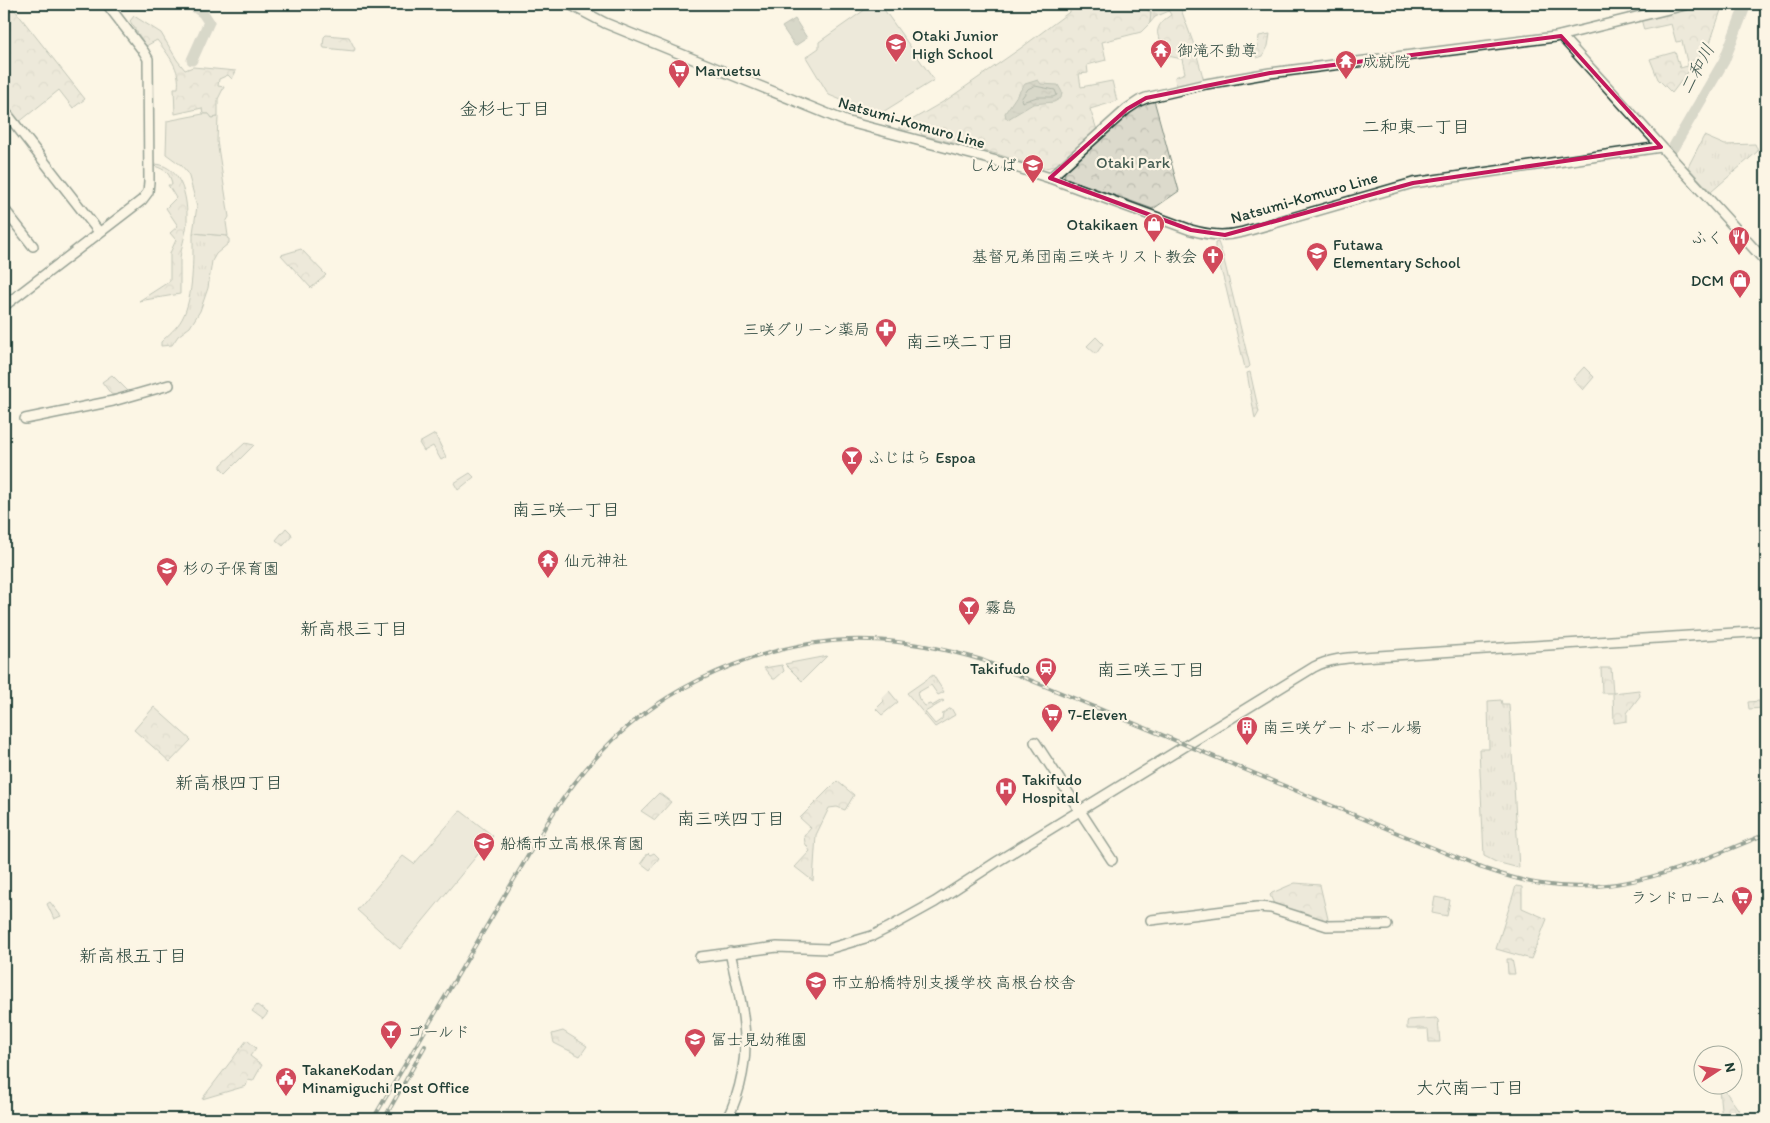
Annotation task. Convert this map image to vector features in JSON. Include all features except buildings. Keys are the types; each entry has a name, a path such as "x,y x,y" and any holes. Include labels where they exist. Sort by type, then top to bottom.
{"street":[{"path":"4,306 142,200 148,192 148,59 107,4"},
{"name":"Natsumi-Komuro Line","path":"569,4 605,23 845,121 997,161 1050,178 1191,230 1211,235 1243,232 1412,182 1661,147"},
{"path":"1050,178 1127,109 1142,99 1206,84 1270,73 1561,36 1689,4"},
{"path":"1561,36 1766,262"},
{"path":"4,110 99,232"},
{"path":"4,209 33,246"},
{"path":"24,420 113,401 169,385"},
{"path":"700,957 776,947 828,949 872,936 905,920 935,902 1172,753 1314,667 1326,662 1340,658 1766,631"},
{"path":"1035,742 1112,860"},
{"path":"1151,920 1257,907 1271,908 1327,926 1387,925"},
{"path":"727,1119 735,1099 742,1070 745,1035 743,1015 730,952"}],"highlighted area":[{"path":"1561,36 1661,147 1413,183 1225,235 1191,230 1050,178 1127,109 1146,98 1270,73"}],"green space":[{"path":"10,4 85,99 73,108 59,90 18,123 4,105 4,9"},
{"path":"873,4 880,4 934,80 878,115 829,95 806,57 819,48 819,42"},
{"path":"1080,4 1140,4 1151,13 1150,23 1141,32 1102,42 1106,60 1087,65 1088,73 1079,74 1081,87 1112,81 1117,101 1090,109 1097,130 1064,160 1056,165 1041,168 997,154 922,135 918,127 907,131 898,128 948,99"},
{"path":"1140,4 1165,4 1169,11 1155,17 1150,23 1151,13"},
{"path":"1165,4 1179,4 1194,45 1204,81 1176,86 1175,77 1185,73 1182,59 1168,56 1165,44 1158,34 1160,25 1171,15"},
{"path":"1703,4 1723,4 1710,43 1672,93 1658,79 1650,59 1675,52 1680,68 1688,66 1682,41 1676,42 1671,24 1644,30 1641,19"},
{"path":"134,16 161,33 185,70 193,67 236,71 232,79 228,75 219,79 218,86 224,87 218,99 218,117 212,118 209,114 203,114 202,108 175,114 174,88 178,88 176,69 157,40 146,46 130,21"},
{"path":"1270,34 1268,46 1263,56 1257,58 1254,47 1258,46 1259,36"},
{"path":"326,35 349,37 355,49 354,51 324,48 324,37"},
{"name":"Otaki Park","path":"1154,100 1179,191 1153,209 1064,176 1065,172 1120,121 1143,105"},
{"path":"209,114 212,118 218,117 217,141 229,217 226,222 228,236 193,233 197,206 188,173 166,154 167,121"},
{"path":"1704,136 1725,145 1755,144 1758,151 1711,192 1688,167"},
{"path":"157,164 172,171 177,177 186,200 187,221 180,259 180,294 139,301 170,281 170,253 176,240 170,233 178,226 166,208 176,198 168,185 172,185 169,175 164,170 154,166"},
{"path":"193,233 228,236 229,243 216,254 212,261 208,288 200,311 190,327 178,336 172,345 161,346 161,342 182,319 189,300 192,277"},
{"path":"1218,242 1250,366 1248,368 1245,368 1215,248 1215,243"},
{"path":"301,249 326,275 311,288 281,255"},
{"path":"1096,337 1103,344 1096,354 1087,346"},
{"path":"1584,367 1594,377 1583,390 1573,379"},
{"path":"1250,372 1259,412 1255,419 1247,373"},
{"path":"112,375 129,392 111,394 102,382"},
{"path":"435,434 446,457 441,460 433,446 424,451 419,443"},
{"path":"245,443 254,445 226,473 221,468 221,465"},
{"path":"470,473 474,477 458,490 454,483"},
{"path":"286,528 292,536 283,546 276,540"},
{"path":"827,656 802,681 785,664"},
{"path":"782,665 784,671 775,679 764,668"},
{"path":"1601,668 1611,668 1613,693 1602,693"},
{"path":"933,675 944,692 938,695 931,685 917,693 919,699 925,706 930,704 932,706 942,700 944,701 925,712 935,724 942,719 943,713 951,708 955,715 935,727 907,693"},
{"path":"1639,690 1640,696 1627,713 1627,721 1614,723 1613,693"},
{"path":"889,691 898,702 882,715 876,709 884,701 882,698"},
{"path":"1501,700 1502,704 1509,704 1519,868 1496,862 1484,856 1479,749 1489,749 1488,701"},
{"path":"1759,701 1763,708 1749,709 1748,702"},
{"path":"154,707 191,740 170,762 134,730"},
{"path":"837,781 854,795 845,810 837,807 829,808 816,835 813,881 795,867 810,851 805,843 804,836 811,828 800,818"},
{"path":"659,793 671,802 655,820 641,811"},
{"path":"461,811 493,836 400,949 357,910 403,856 414,864"},
{"path":"648,853 650,855 654,853 659,858 650,870 641,863"},
{"path":"1295,883 1320,885 1327,921 1274,904 1270,895 1272,893"},
{"path":"1516,886 1522,887 1522,908 1547,919 1531,959 1496,949"},
{"path":"1435,897 1450,900 1447,916 1432,913"},
{"path":"50,902 61,916 54,919 47,904"},
{"path":"1507,959 1512,959 1515,974 1508,974"},
{"path":"257,1005 268,1013 263,1019 252,1011"},
{"path":"1436,1018 1438,1020 1440,1042 1429,1042 1428,1029 1407,1029 1408,1020"},
{"path":"563,1031 587,1046 580,1056 554,1043 552,1034"},
{"path":"247,1040 256,1048 250,1056 262,1065 253,1081 248,1080 246,1086 202,1099"},
{"path":"1720,1096 1729,1096 1745,1119 1722,1119"}],"water":[{"path":"795,19 807,38 795,46 782,27"},
{"path":"1038,80 1041,84 1058,85 1062,92 1061,98 1054,102 1033,104 1008,119 1006,118 1005,113 1025,84"}],"waterway":[{"path":"191,4 203,13 209,22 192,60"},
{"name":"二和川","path":"1673,148 1724,61 1746,4"}],"railway":[{"path":"373,1119 552,815 573,784 597,756 640,717 669,697 700,680 733,665 802,645 836,641 870,640 899,642 927,646 982,660 1479,867 1534,883 1572,887 1601,886 1629,882 1685,866 1766,834"},
{"path":"384,1119 425,1046"}],"place":[{"name":"Otaki Junior High School","path":"896,63"},
{"name":"御滝不動尊","path":"1161,69"},
{"name":"成就院","path":"1346,80"},
{"name":"Maruetsu","path":"679,89"},
{"name":"しんば","path":"1033,184"},
{"name":"Otakikaen","path":"1154,243"},
{"name":"ふく","path":"1739,256"},
{"name":"Futawa Elementary School","path":"1317,272"},
{"name":"基督兄弟団南三咲キリスト教会","path":"1213,275"},
{"name":"DCM","path":"1740,299"},
{"name":"三咲グリーン薬局","path":"886,348"},
{"name":"ふじはら Espoa","path":"852,476"},
{"name":"仙元神社","path":"548,579"},
{"name":"杉の子保育園","path":"167,587"},
{"name":"霧島","path":"969,626"},
{"name":"Takifudo","path":"1046,687"},
{"name":"7-Eleven","path":"1052,733"},
{"name":"南三咲ゲートボール場","path":"1247,746"},
{"name":"Takifudo Hospital","path":"1006,807"},
{"name":"船橋市立高根保育園","path":"484,862"},
{"name":"ランドローム","path":"1742,916"},
{"name":"市立船橋特別支援学校 高根台校舎","path":"816,1001"},
{"name":"ゴールド","path":"391,1050"},
{"name":"冨士見幼稚園","path":"695,1058"},
{"name":"TakaneKodan Minamiguchi Post Office","path":"286,1097"}],"district":[{"name":"金杉七丁目","path":"505,109"},
{"name":"二和東一丁目","path":"1416,127"},
{"name":"南三咲二丁目","path":"960,342"},
{"name":"南三咲一丁目","path":"566,510"},
{"name":"新高根三丁目","path":"354,629"},
{"name":"南三咲三丁目","path":"1151,670"},
{"name":"新高根四丁目","path":"229,783"},
{"name":"南三咲四丁目","path":"731,819"},
{"name":"新高根五丁目","path":"133,956"},
{"name":"大穴南一丁目","path":"1470,1088"}]}
